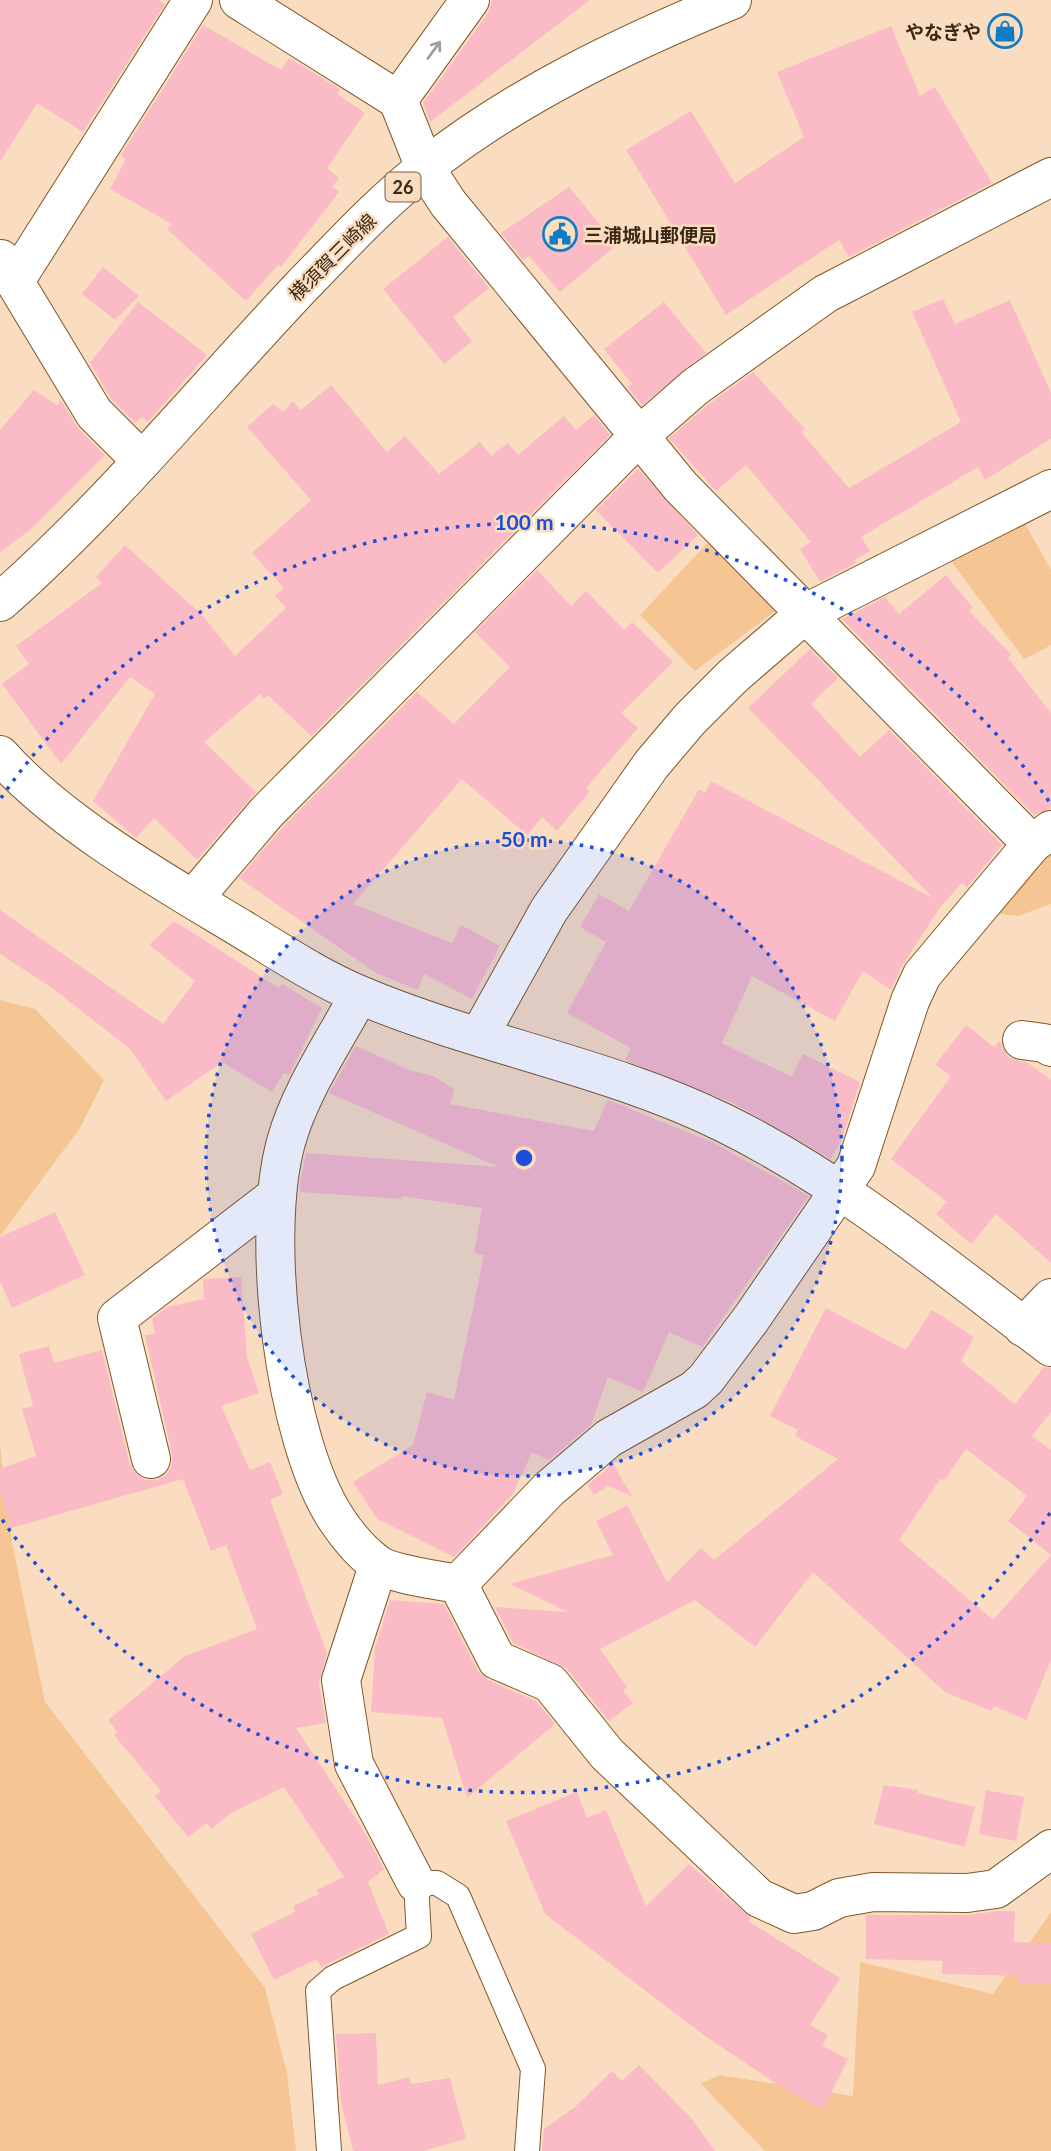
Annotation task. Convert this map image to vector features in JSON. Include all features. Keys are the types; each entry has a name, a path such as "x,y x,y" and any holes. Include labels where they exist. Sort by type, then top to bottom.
{"street":[{"path":"142,461 94,413 8,269 193,0"},
{"path":"239,0 398,100 425,167 475,240 681,487 806,613 1042,837 922,975 910,1001 856,1166 841,1191 706,1379 694,1390 609,1438 549,1489 457,1584"},
{"path":"398,100 470,0"},
{"name":"横須賀三崎線","path":"0,602 142,461 333,254 425,167 490,121 552,84 732,0"},
{"path":"193,900 266,813 638,437 695,387 825,294 1051,177"},
{"path":"479,1036 549,910 651,765 689,720 733,676 806,613 1051,489"},
{"path":"0,755 24,781 51,804 193,900 359,995 670,1099 786,1156 841,1191 1037,1337 1051,1298"},
{"path":"359,995 299,1107 286,1140 277,1195 276,1269 285,1357 312,1468 336,1519 378,1566 457,1584 497,1660 550,1683 607,1754 759,1898 794,1914 813,1911 839,1898 873,1892 967,1894 996,1889 1051,1849"},
{"path":"152,1459 117,1318 277,1195"},
{"path":"378,1566 341,1680 354,1764 416,1883"}],"lane":[{"path":"329,2151 318,1991 333,1978 419,1936 416,1883 437,1883 458,1896 533,2069 527,2151"}],"shaded area":[{"path":"1023,520 1051,570 1051,645 1024,659 951,561"},
{"path":"717,533 778,609 695,671 640,615"},
{"path":"1051,849 1051,904 1018,916 989,913"},
{"path":"0,1000 35,1009 104,1080 80,1128 0,1236"},
{"path":"0,1446 12,1543 45,1702 265,1988 287,2073 296,2151 0,2151"},
{"path":"1051,1912 1051,2151 765,2151 701,2084 719,2075 853,2096 860,1962 993,1994"}],"building":[{"path":"0,0 158,0 165,4 83,132 37,103 0,162"},
{"path":"492,0 590,0 430,122 423,103 488,13"},
{"path":"203,25 281,70 289,58 340,89 337,94 365,113 327,168 339,178 332,187 339,192 281,267 278,265 246,301 167,229 172,224 110,189 126,159 121,155"},
{"path":"891,26 920,96 935,87 992,183 849,257 839,240 726,315 626,150 691,111 735,183 804,137 777,72"},
{"path":"569,187 617,245 560,292 529,256 523,260 501,233"},
{"path":"448,237 489,288 453,317 472,341 444,364 383,289"},
{"path":"103,267 139,296 115,320 82,294"},
{"path":"943,299 955,324 1010,300 1051,393 1051,439 985,480 978,467 861,537 870,551 854,560 856,563 820,582 800,549 811,542 746,465 716,491 669,438 753,372 805,429 801,432 849,488 961,422 912,312"},
{"path":"138,302 207,355 148,422 142,417 135,423 111,399 90,363"},
{"path":"664,302 706,353 642,405 627,387 632,384 604,349"},
{"path":"331,385 387,452 405,436 439,474 480,442 491,456 508,443 518,455 564,416 576,430 594,415 610,435 311,736 268,695 264,699 260,694 204,742 256,792 197,860 154,818 136,838 93,801 155,694 130,677 61,764 2,684 29,664 16,646 102,583 96,577 125,545 202,615 235,656 286,608 275,596 284,588 252,553 311,500 247,427 273,404 283,412 293,401 301,410"},
{"path":"34,390 57,405 61,400 78,428 105,455 30,530 0,552 0,430"},
{"path":"638,469 698,535 658,573 596,510"},
{"path":"537,570 571,606 586,591 624,630 632,622 673,662 621,713 638,728 586,788 590,791 557,831 542,817 527,835 462,779 353,904 452,943 461,925 500,946 472,999 424,974 418,990 376,973 239,878 282,828 417,692 454,724 510,667 475,632"},
{"path":"946,575 973,608 969,611 1011,654 1008,658 1051,713 1051,809 1034,815 842,619 885,597 899,614"},
{"path":"810,649 838,678 811,704 860,757 889,730 1002,845 967,887 962,883 941,906 902,966 891,990 863,971 835,1021 752,976 722,1043 792,1077 803,1054 860,1082 843,1136 831,1159 733,1103 625,1060 631,1048 567,1013 606,942 580,927 599,894 629,911 699,789 705,793 711,781 933,898 748,708"},
{"path":"0,910 163,1024 195,981 149,945 174,921 279,988 282,984 322,1008 289,1075 284,1073 272,1092 222,1062 166,1101 129,1048 52,988 0,954"},
{"path":"966,1025 994,1047 999,1041 1009,1058 1028,1063 1051,1080 1051,1263 996,1214 971,1244 936,1214 947,1202 891,1159 951,1076 935,1065"},
{"path":"356,1046 409,1070 433,1076 454,1089 450,1104 594,1131 608,1100 714,1143 809,1196 702,1347 669,1332 643,1392 608,1377 591,1425 549,1460 532,1452 513,1494 454,1557 377,1519 353,1482 413,1445 427,1392 454,1400 484,1255 474,1253 482,1208 401,1196 402,1199 300,1192 300,1184 306,1153 499,1167 329,1093"},
{"path":"55,1212 85,1275 12,1308 0,1281 0,1237"},
{"path":"241,1277 247,1357 259,1393 221,1406 250,1470 270,1462 283,1494 270,1500 327,1653 319,1683 326,1723 296,1728 365,1833 384,1869 368,1882 389,1934 321,1967 317,1959 274,1980 251,1934 295,1912 293,1906 319,1894 316,1890 344,1877 284,1787 231,1813 211,1829 207,1823 188,1837 155,1796 161,1791 114,1735 117,1732 108,1720 185,1656 257,1629 226,1545 211,1551 183,1479 11,1528 0,1491 0,1469 36,1456 22,1409 33,1406 19,1354 49,1346 54,1363 102,1350 130,1465 136,1474 145,1480 157,1480 166,1475 172,1466 172,1454 145,1335 155,1334 152,1319 167,1307 204,1299 203,1279"},
{"path":"826,1308 906,1350 932,1310 974,1337 961,1361 1015,1404 1044,1367 1051,1368 1051,1412 1032,1436 1051,1450 1051,1555 1051,1660 1026,1720 994,1706 991,1711 945,1692 813,1572 755,1647 695,1600 600,1649 627,1687 623,1690 633,1703 609,1721 567,1669 513,1643 495,1607 568,1612 510,1584 613,1555 596,1521 627,1505 667,1582 701,1548 714,1560 838,1459 795,1436 798,1430 770,1416","holes":["966,1449 1027,1496 1008,1521 1051,1555 993,1620 899,1540 941,1478 944,1481"]},
{"path":"613,1463 632,1496 608,1486 594,1495 588,1485"},
{"path":"390,1600 444,1604 478,1671 488,1680 536,1701 555,1724 467,1798 442,1718 371,1712 375,1648"},
{"path":"884,1785 918,1790 918,1793 975,1807 965,1847 874,1824"},
{"path":"986,1790 1024,1797 1016,1841 979,1834"},
{"path":"577,1792 587,1818 606,1810 646,1906 689,1864 751,1918 748,1921 840,1978 810,2025 828,2035 822,2046 848,2059 823,2109 783,2088 705,2036 545,1914 506,1821"},
{"path":"1015,1911 1014,1942 1051,1943 1051,1984 1017,1983 1018,1976 942,1974 942,1961 866,1959 866,1915 967,1915"},
{"path":"376,2033 378,2085 409,2077 411,2084 450,2078 466,2139 422,2151 353,2151 341,2103 336,2034"},
{"path":"639,2065 692,2119 715,2151 542,2151 544,2129 575,2107 612,2071 622,2081"}],"place":[{"name":"やなぎや","path":"1005,31"},
{"name":"三浦城山郵便局","path":"560,234"}]}
